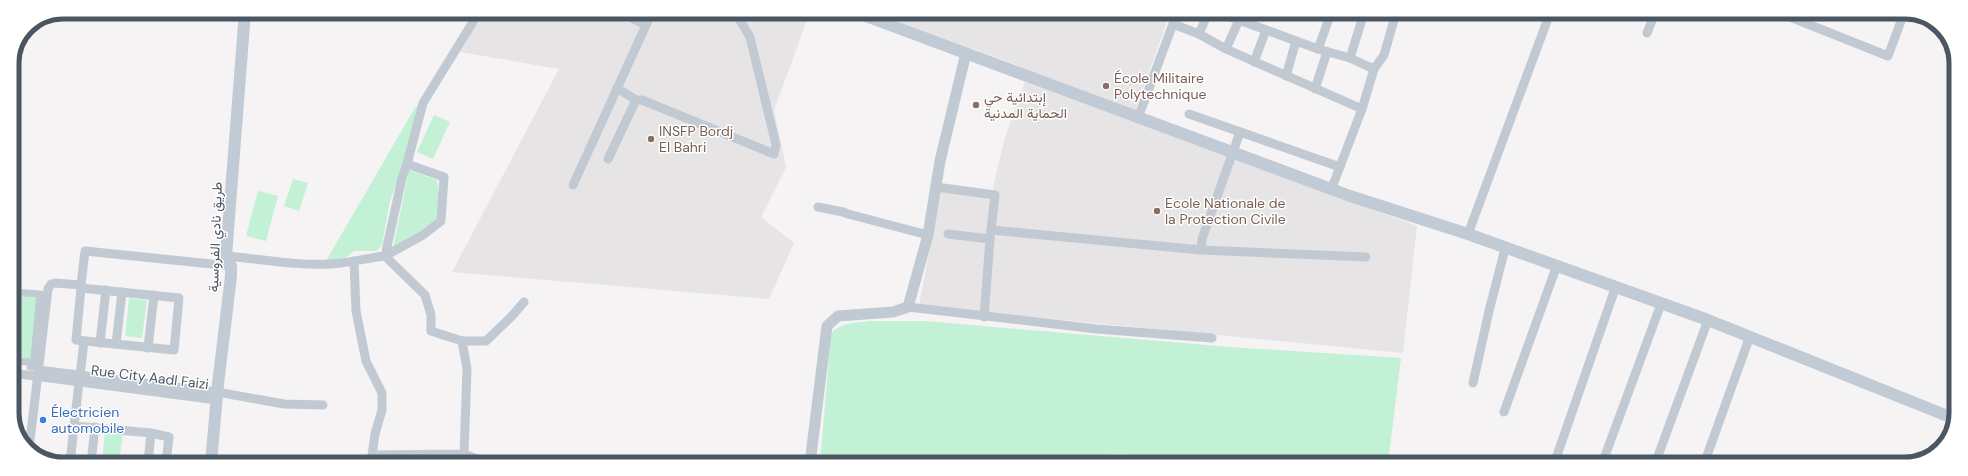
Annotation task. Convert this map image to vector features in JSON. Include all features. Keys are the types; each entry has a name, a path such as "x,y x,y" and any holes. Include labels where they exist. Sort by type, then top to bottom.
{"main road":[{"name":"طريق نادي الفروسية","path":"212,457 229,261 245,19"},
{"path":"874,19 1331,190 1468,234 1505,249 1557,265 1708,320 1949,416"}],"street":[{"path":"385,256 402,178 423,103 475,19"},
{"path":"634,19 646,25"},
{"path":"573,185 649,19"},
{"path":"618,88 636,100 642,100 774,154 776,145 750,37 739,19"},
{"path":"1138,118 1175,19"},
{"path":"1199,34 1205,19"},
{"path":"1318,49 1329,19"},
{"path":"1350,58 1362,19"},
{"path":"1331,190 1362,109 1374,69 1384,55 1394,19"},
{"path":"1468,234 1548,19"},
{"path":"1647,33 1653,19"},
{"path":"1795,19 1888,56 1902,19"},
{"path":"1226,49 1239,20 1318,49 1350,58 1374,69"},
{"path":"1173,24 1199,34 1254,62 1362,109"},
{"path":"1254,62 1266,30"},
{"path":"1286,76 1296,41"},
{"path":"1315,89 1327,52"},
{"path":"908,307 928,235 940,161 966,53"},
{"path":"608,158 636,100"},
{"path":"1189,114 1340,167"},
{"path":"1201,250 1202,239 1240,132"},
{"path":"84,341 76,340 85,252 311,265 354,261 361,258 385,256 423,235 441,221 444,177 407,164"},
{"path":"936,186 995,195 990,235 984,317"},
{"path":"818,207 843,212 928,235"},
{"path":"948,234 990,235 1201,250 1366,257"},
{"path":"1473,382 1505,249"},
{"path":"385,256 425,295 430,315 431,331 462,341 486,341 524,302"},
{"path":"354,261 356,311 366,361 382,393 382,410 375,434 372,457"},
{"path":"1504,412 1557,265"},
{"name":"Rue City Aadl Faizi","path":"30,442 48,289 51,284 55,283 179,298 174,350 84,341 71,457"},
{"path":"1556,457 1616,286"},
{"name":"Rue City Aadl Faizi","path":"100,343 106,290"},
{"path":"19,292 40,294 33,367 30,367 30,362 19,361"},
{"name":"Rue City Aadl Faizi","path":"116,344 122,292"},
{"name":"Rue City Aadl Faizi","path":"148,348 154,295"},
{"path":"1605,457 1661,304"},
{"path":"811,457 827,326 838,316 893,312 908,307 984,317 1212,338"},
{"path":"1658,457 1708,320"},
{"path":"1707,457 1750,336"},
{"path":"462,341 467,368 464,454"},
{"name":"Rue City Aadl Faizi","path":"19,374 37,374 284,404 323,405"},
{"path":"74,426 152,433 169,437 167,457"},
{"path":"92,457 95,427"},
{"path":"149,457 152,433"},
{"path":"409,457 464,454 471,457"}],"shaded area":[{"name":"INSFP Bordj El Bahri","path":"479,19 807,19 774,110 786,167 761,217 794,243 769,299 452,272 559,69 460,52"},
{"name":"École Militaire Polytechnique","path":"890,19 1168,19 1135,112 1001,59"},
{"name":"Ecole Nationale de la Protection Civile","path":"1025,82 1417,226 1403,353 919,306 941,189 991,196 1005,137"}],"green space":[{"path":"416,106 418,107 404,162 390,201 382,245 377,251 353,251 345,258 326,261"},
{"path":"434,115 450,122 433,159 417,152"},
{"path":"409,170 437,180 439,208 437,219 434,223 394,249 393,248"},
{"path":"293,179 308,183 299,211 284,206"},
{"path":"258,191 278,196 266,241 246,236"},
{"path":"19,295 37,297 31,360 19,359"},
{"path":"129,298 147,300 142,338 125,336"},
{"path":"871,321 925,321 1229,347 1401,358 1389,457 1145,457 1129,454 1078,455 1073,457 821,457 831,334 839,327"},
{"path":"105,430 123,432 120,457 103,457"}],"place":[{"name":"École Militaire Polytechnique","path":"1106,86"},
{"name":"إبتدائية حي الحماية المدنية","path":"976,105"},
{"name":"INSFP Bordj El Bahri","path":"651,139"},
{"name":"Ecole Nationale de la Protection Civile","path":"1157,211"},
{"name":"Électricien automobile","path":"43,420"}]}
